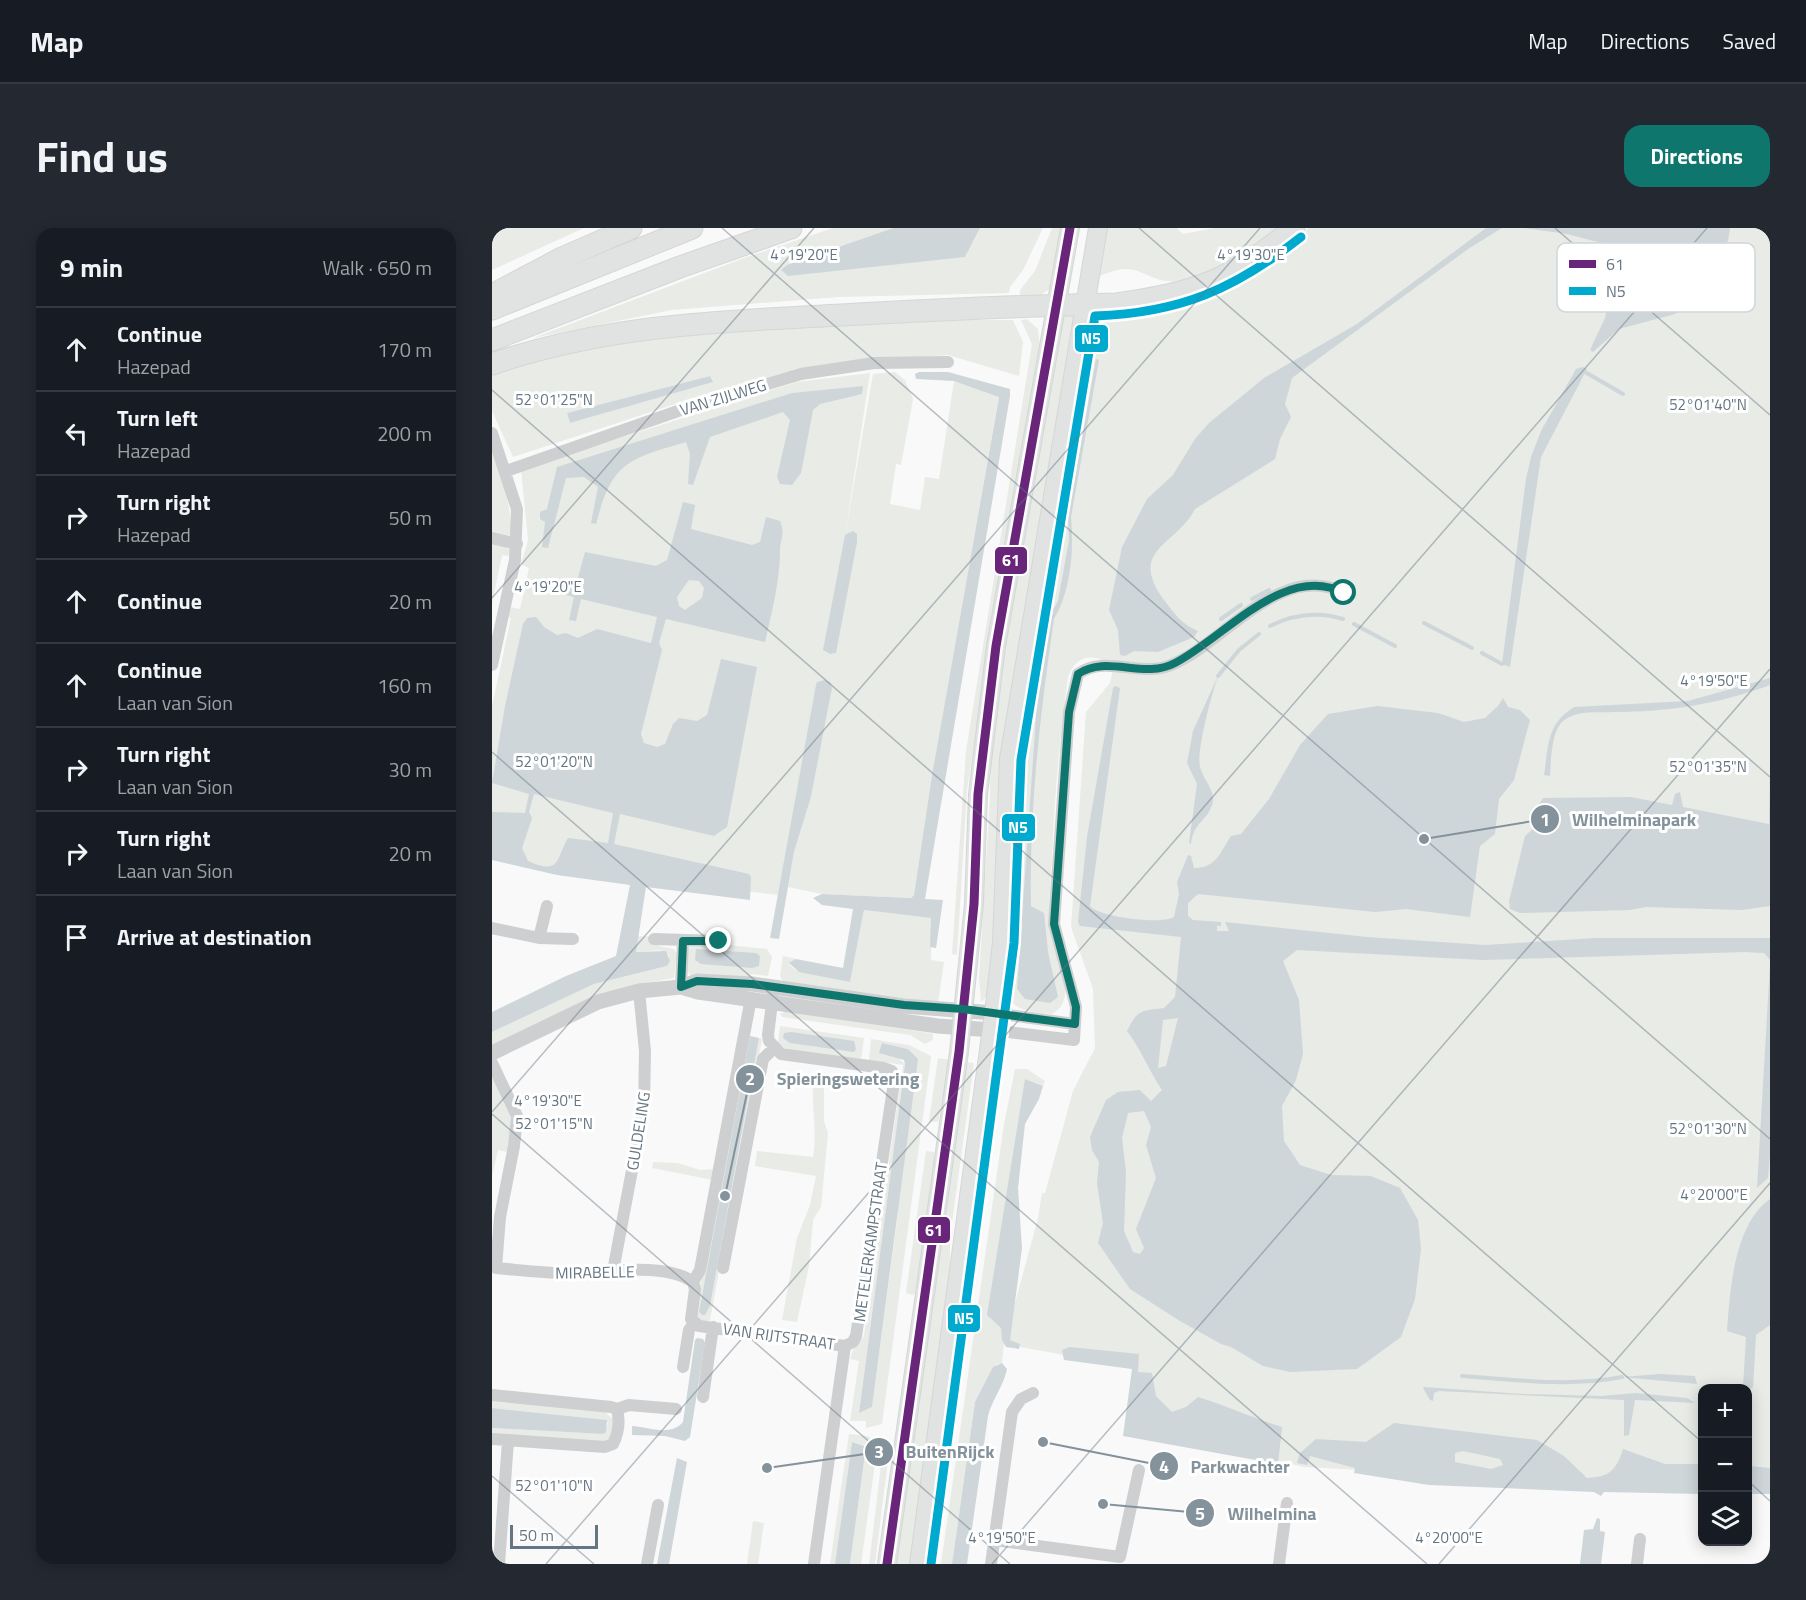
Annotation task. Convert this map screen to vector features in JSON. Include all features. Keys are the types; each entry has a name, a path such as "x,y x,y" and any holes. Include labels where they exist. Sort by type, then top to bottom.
{"highway":[{"path":"492,295 562,258 631,228"},
{"path":"492,309 692,228"},
{"path":"492,340 680,267 790,228"},
{"path":"492,364 550,346 658,326 1056,304 1117,304 1155,299 1217,282 1261,256 1294,228"}],"main road":[{"path":"887,1564 961,1029 974,904 978,794 994,657 1070,228"},
{"path":"919,1564 1002,942 1009,759 1098,228"}],"street":[{"name":"VAN ZIJLWEG","path":"506,471 678,411 801,374 874,363 948,362"},
{"path":"492,432 517,509 517,544 492,665"},
{"path":"492,538 517,544"},
{"path":"681,987 698,992 751,998 774,994 963,1009 993,1022 1074,1040 1076,1007 1054,924 1069,712 1078,674 1088,667 1100,664 1152,670 1170,666 1192,654 1252,609 1272,597 1296,588 1322,585 1344,593"},
{"path":"539,938 547,906"},
{"path":"492,928 539,938 573,939"},
{"path":"654,939 719,941"},
{"path":"681,987 683,941"},
{"path":"492,1053 598,1002 639,991 681,987 697,981 961,1029 993,1022 1075,1024"},
{"name":"GULDELING","path":"613,1271 644,1107 645,1051 639,991"},
{"path":"723,1268 763,1059 774,1048 768,1035 774,994"},
{"path":"683,1367 688,1330 693,1323 691,1319 695,1289 693,1282 700,1270 751,998"},
{"name":"METELERKAMPSTRAAT","path":"774,1048 781,1054 884,1068 892,1071 894,1082 856,1336 853,1342 845,1346 814,1564"},
{"name":"MIRABELLE","path":"492,1063 517,1116 500,1217 496,1268 540,1272 613,1271 678,1274 693,1282"},
{"name":"VAN RIJTSTRAAT","path":"693,1323 845,1346"},
{"path":"703,1397 713,1327"},
{"path":"991,1564 1012,1412 1022,1399 1033,1393"},
{"path":"492,1395 553,1400 617,1409 630,1405 676,1409"},
{"path":"492,1439 605,1447 613,1444 616,1437 619,1417 617,1409"},
{"path":"499,1564 508,1441"},
{"path":"994,1540 1124,1562 1140,1470"},
{"path":"1279,1564 1287,1503"},
{"path":"647,1564 658,1504"},
{"path":"1637,1564 1640,1539"}],"shaded area":[{"path":"492,228 584,228 492,270"},
{"path":"833,228 893,228 787,265 785,274 965,257 980,228 1043,228 1023,270 1010,287 1009,293 838,297 672,310 533,338 744,258"},
{"path":"893,228 980,228 965,257 788,276 781,270 787,265"},
{"path":"1052,228 1061,228 1050,289 1040,295 1020,296 1020,290 1035,271"},
{"path":"1104,228 1177,228 1183,234 1215,228 1277,228 1226,265 1211,273 1181,281 1156,279 1128,269 1117,270 1095,278"},
{"path":"1309,228 1770,228 1770,1488 1752,1484 1752,1384 1698,1384 1698,1480 1605,1483 1305,1467 1166,1438 1136,1368 1004,1344 1038,1218 1042,1193 1045,1193 1073,1091 1095,1048 1093,989 1071,927 1086,712 1110,683 1114,666 1100,659 1082,659 1076,663 1068,677 1060,745 1049,923 1065,985 1065,997 1061,1006 1052,1014 1027,1011 1010,1000 1004,984 1022,719 1093,329 1112,308 1189,300 1214,294 1258,269"},
{"path":"1486,228 1502,228 1468,249 1292,378 1285,404 1291,417 1280,439 1275,459 1195,509 1187,521 1158,549 1153,559 1151,569 1154,583 1164,600 1183,622 1198,631 1194,637 1158,652 1134,651 1125,656 1120,655 1118,630 1109,610 1122,547 1147,499 1173,475 1195,439 1209,423 1264,378 1357,324"},
{"path":"1524,228 1730,228 1726,243 1602,243 1567,234"},
{"path":"1078,310 988,995 981,1002 979,979 990,797 991,728 1061,311"},
{"path":"1606,312 1678,312 1619,329 1593,352 1590,350"},
{"path":"1027,319 1038,329 1040,347 967,790 957,955 952,954 966,751 1032,344 1021,320"},
{"path":"1013,320 1023,342 1019,376 948,355 821,365 712,392 513,457 492,411 492,374 592,346 650,336 694,332","holes":["710,376 712,382 570,423 567,413"]},
{"path":"1096,359 1099,360 1071,517 1072,543 1068,583 1054,619 1040,726 1034,798 1031,906 1044,913 1048,952 1058,997 1050,1003 1025,999 1017,989 1038,688 1051,614 1058,601 1069,540 1068,517"},
{"path":"1583,367 1587,369 1541,457 1510,667 1502,664 1526,479 1531,457 1541,431 1576,369"},
{"path":"895,372 905,380 913,399 901,465 896,464 890,504 920,510 925,477 939,479 954,381 999,396 932,775 914,895 911,898 822,894 788,887 794,852 811,797 830,698 830,682 779,895 554,870 492,859 492,706 511,618 506,616 509,607 520,609 529,568 521,564 528,540 521,469 797,382 870,373 845,536 873,374"},
{"path":"948,372 1010,389 1010,396 925,899 943,900 936,948 930,947 931,918 864,910 850,982 799,972 789,963 796,959 843,968 853,909 822,905 813,898 822,894 911,898 914,895 932,775 999,397 954,381 916,379 915,374"},
{"path":"710,376 713,382 570,423 567,413"},
{"path":"863,386 862,394 820,404 813,410 801,473 792,485 780,484 777,477 790,420 783,412 710,437 693,485 688,484 690,454 686,442 636,459 616,476 602,504 596,524 591,523 598,487 584,477 566,478 548,548 542,547 545,522 540,519 540,512 547,509 557,467 792,393"},
{"path":"492,453 508,502 512,533 507,537 492,535"},
{"path":"683,502 695,505 691,529 752,545 760,542 766,517 780,521 782,535 780,561 765,642 666,619 659,643 662,650 641,734 644,743 657,747 665,744 673,724 679,718 697,721 707,715 721,659 757,667 727,827 714,836 620,814 614,844 749,874 751,877 750,900 646,887 636,952 666,951 670,961 667,966 594,984 492,1032 492,1012 566,976 616,956 630,885 557,875 492,860 492,812 525,813 529,794 492,783 505,706 523,624 527,618 536,617 544,627 557,635 566,633 578,638 597,629 651,643 657,617 581,599 576,621 569,620 574,597 540,588 543,578 572,584 577,581 585,552 656,566 667,560","holes":["689,580 699,581 704,588 702,598 685,610 679,606 677,597","534,794 613,813 608,843 568,838 559,858 552,866 546,867 528,861 522,848 532,818 529,812"]},
{"path":"853,531 857,534 857,542 836,653 830,654 823,650 845,535"},
{"path":"492,543 506,546 510,550 509,556 502,555 492,604"},
{"path":"1218,676 1205,722 1199,759 1213,800 1207,815 1194,831 1191,844 1189,843 1197,784 1187,763 1193,731"},
{"path":"1770,678 1770,685 1751,692 1693,706 1633,712 1586,713 1572,716 1561,723 1555,734 1550,776 1544,775 1550,736 1558,721 1574,707 1688,701"},
{"path":"825,680 830,682 832,688 811,797 794,852 779,939 770,938 816,685 817,682"},
{"path":"1115,686 1120,688 1090,906 1095,910 1130,919 1157,920 1174,917 1179,894 1177,882 1188,855 1191,856 1194,868 1208,865 1217,858 1231,836 1241,834 1269,799 1300,745 1328,714 1377,706 1438,713 1464,722 1485,718 1503,698 1508,707 1520,710 1530,720 1514,780 1499,799 1495,834 1480,846 1470,917 1406,909 1375,912 1198,894 1188,903 1188,916 1193,920 1221,922 1221,926 1217,926 1217,931 1229,931 1225,922 1367,937 1485,945 1596,938 1770,938 1770,960 1764,953 1745,952 1482,960 1297,950 1283,961 1299,1000 1303,1054 1296,1080 1282,1106 1284,1141 1300,1165 1331,1175 1371,1176 1400,1188 1418,1220 1421,1249 1415,1299 1401,1337 1357,1369 1290,1372 1263,1366 1180,1321 1130,1289 1098,1243 1103,1223 1097,1183 1099,1162 1092,1150 1090,1137 1106,1100 1118,1092 1140,1090 1151,1101 1162,1090 1127,1031 1141,1012 1164,1008 1175,997 1181,937 1080,926 1078,922 1087,837","holes":["1178,1018 1166,1066 1158,1068 1163,1020","1144,1111 1151,1127 1146,1145 1156,1178 1136,1229 1144,1248 1140,1254 1133,1252 1124,1231 1126,1172 1122,1138 1128,1113"]},
{"path":"1770,770 1770,906 1741,910 1646,907 1630,910 1520,913 1510,909 1509,901 1525,836 1535,827 1536,809 1543,798 1631,797 1672,805 1675,794 1680,792 1683,807 1769,824"},
{"path":"864,910 932,918 931,960 944,962 938,1003 783,982 780,976 783,956 796,959 789,964 795,970 850,982"},
{"path":"637,936 660,937 659,946 674,949 677,954 674,978 635,985 492,1046 492,1032 594,984 667,966 669,955 660,950 636,952"},
{"path":"719,944 767,949 772,957 768,976 751,974 750,981 691,976 687,970 688,948"},
{"path":"696,949 756,953 760,956 759,966 752,968 701,964 695,960"},
{"path":"1770,964 1770,1156 1768,1178 1757,1188"},
{"path":"786,1011 929,1033 933,1034 933,1040 925,1044 910,1035 782,1017 780,1014"},
{"path":"780,1026 864,1038 861,1059 784,1048 778,1043"},
{"path":"784,1033 854,1041 856,1049 854,1052 790,1043 783,1038"},
{"path":"750,1036 699,1312 702,1315 705,1315 710,1306 759,1038 762,1039 710,1320 706,1323 698,1319 695,1312"},
{"path":"750,1036 759,1038 710,1306 705,1315 702,1315 699,1312"},
{"path":"871,1039 909,1045 931,1056 882,1424 866,1428 866,1421 850,1421 859,1361 850,1359 853,1350 864,1336 903,1065 869,1060","holes":["882,1043 908,1049 897,1221 872,1407 859,1413 905,1064"]},
{"path":"882,1043 908,1049 918,1059 872,1407 859,1413 905,1064 904,1060 879,1053"},
{"path":"938,1058 950,1060 938,1122 929,1121"},
{"path":"963,1062 974,1063 950,1237 950,1288 911,1564 894,1564"},
{"path":"1015,1069 1027,1069 1045,1081 1043,1086 1025,1079 1001,1328 1004,1344 1002,1363 997,1364 975,1402 952,1564 941,1564 1004,1124"},
{"path":"492,1075 511,1111 508,1152 498,1150 492,1176"},
{"path":"814,1076 824,1078 824,1121 828,1133 821,1207 813,1220 809,1266 797,1322 782,1320 797,1238 810,1205 816,1176 755,1166 757,1151 813,1157"},
{"path":"1025,1079 1043,1086 1039,1099 1025,1124 1018,1188 1022,1248 1010,1340 1020,1344 1019,1349 1006,1347 1002,1340 1001,1328 987,1315"},
{"path":"993,1112 998,1113 934,1564 924,1564 963,1291 974,1247"},
{"path":"926,1151 934,1152 933,1188 926,1242 914,1295 906,1293"},
{"path":"653,1162 678,1163 700,1170 716,1169 713,1180 652,1168"},
{"path":"1770,1199 1770,1325 1756,1335 1752,1388 1752,1384 1743,1384 1746,1337 1727,1331 1736,1259 1741,1241 1758,1210"},
{"path":"697,1338 703,1339 705,1343 690,1437 685,1441 665,1436 632,1435 632,1426 666,1430 678,1427 683,1422"},
{"path":"1069,1347 1139,1354 1138,1372 1152,1373 1156,1396 1172,1412 1186,1407 1198,1397 1282,1427 1278,1464 1123,1436 1132,1369 1064,1360 1062,1350"},
{"path":"1002,1363 1007,1369 988,1416 967,1564 952,1564 975,1402 993,1367"},
{"path":"1660,1374 1695,1376 1697,1384 1622,1377"},
{"path":"1424,1387 1522,1394 1601,1396 1636,1393 1687,1398 1695,1403 1635,1400 1629,1435 1624,1436 1624,1400 1439,1391 1434,1393 1433,1401 1430,1400"},
{"path":"492,1400 605,1412 614,1420 609,1440 604,1443 492,1435 492,1428 603,1434 608,1424 606,1420 492,1408"},
{"path":"492,1408 607,1420 606,1432 603,1434 492,1428"},
{"path":"1394,1423 1537,1440 1564,1456 1587,1478 1601,1476 1611,1471 1618,1463 1623,1449 1665,1464 1698,1464 1698,1494 1604,1492 1601,1496 1594,1492 1429,1485 1354,1473 1355,1468 1310,1456 1307,1465 1297,1463 1300,1453 1316,1439 1366,1442","holes":["1463,1451 1500,1459 1503,1465 1491,1469 1455,1462 1455,1453"]},
{"path":"849,1434 867,1436 878,1442 861,1564 850,1564 866,1448 852,1442 835,1564 830,1564"},
{"path":"852,1442 866,1447 850,1564 835,1564"},
{"path":"883,1449 888,1460 875,1564 869,1564"},
{"path":"677,1458 687,1462 669,1564 657,1564"},
{"path":"1752,1466 1770,1468 1770,1494 1752,1494"},
{"path":"1597,1518 1600,1519 1600,1531 1605,1532 1601,1564 1580,1564 1584,1530 1593,1529"},
{"path":"753,1521 764,1523 758,1564 747,1564"}],"waterway":[{"path":"1585,372 1623,394"},
{"path":"1252,599 1269,590"},
{"path":"1221,619 1241,605"},
{"path":"1270,626 1306,615 1324,615 1343,619"},
{"path":"1424,623 1472,648"},
{"path":"1354,624 1395,646"},
{"path":"1218,676 1239,650 1259,634"},
{"path":"1482,653 1502,664"},
{"path":"1462,1376 1562,1382 1622,1377"}],"transit line":[{"name":"61","path":"887,1564 959,1052 974,904 978,794 996,646 1070,228"},
{"name":"N5","path":"931,1564 1014,943 1021,760 1095,316 1154,310 1205,295 1253,271 1301,237"}],"place":[{"name":"Wilhelminapark","path":"1424,839"},
{"name":"Spieringswetering","path":"725,1196"},
{"name":"Parkwachter","path":"1043,1442"},
{"name":"BuitenRijck","path":"767,1468"},
{"name":"Wilhelmina","path":"1103,1504"}],"route":[{"path":"719,941 683,941 681,987 697,981 752,984 919,1007 963,1009 1075,1024 1076,1007 1054,924 1060,812 1069,712 1078,674 1088,667 1100,664 1152,670 1170,666 1192,654 1252,609 1272,597 1296,588 1322,585 1344,593"}]}
